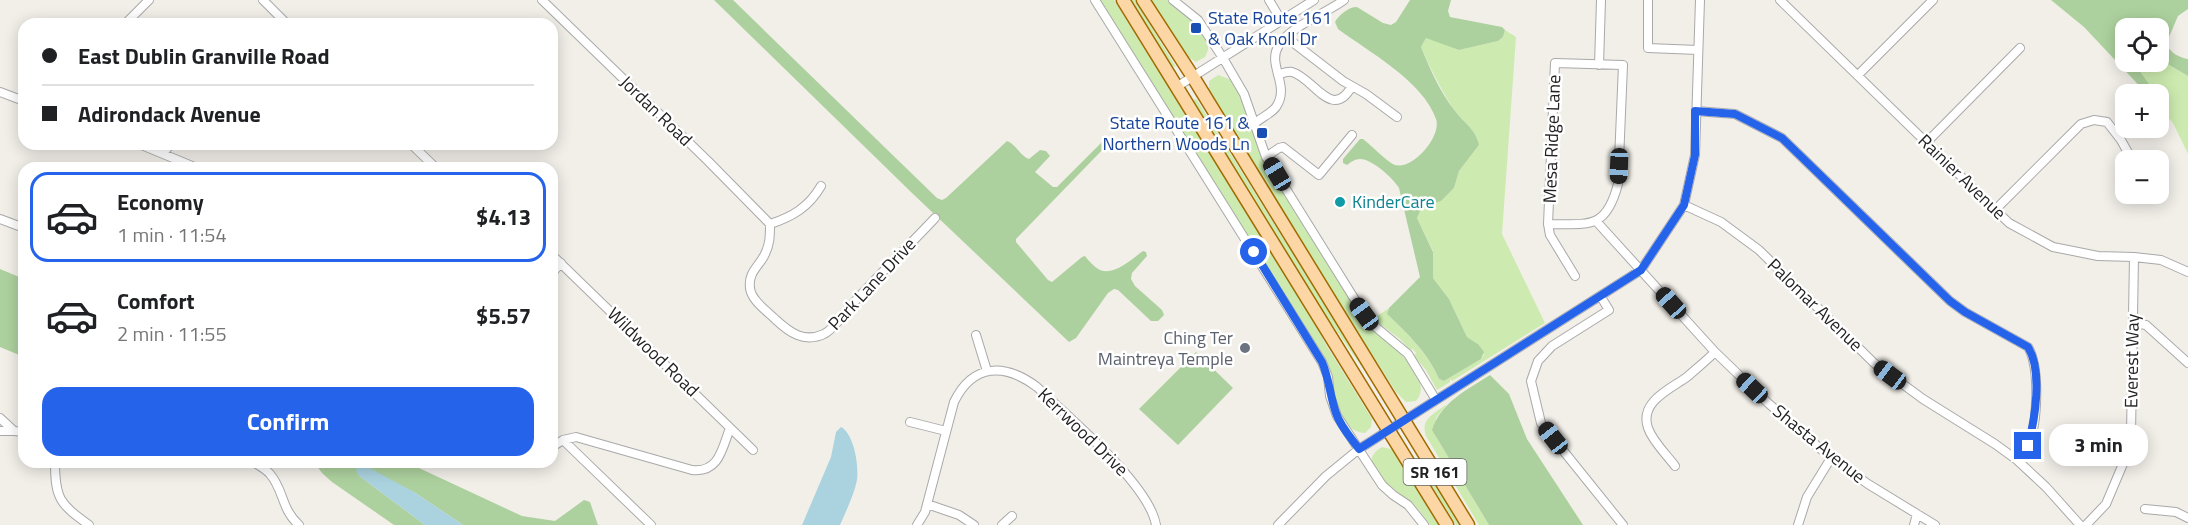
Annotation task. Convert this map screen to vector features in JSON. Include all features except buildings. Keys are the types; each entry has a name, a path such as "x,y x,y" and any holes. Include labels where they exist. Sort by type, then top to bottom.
{"main road":[{"name":"SR 161","path":"1123,0 1448,525"},
{"name":"SR 161","path":"1143,0 1193,77 1466,525"},
{"path":"1316,310 1388,407 1403,420"},
{"path":"1389,430 1408,441 1466,525"}],"street":[{"path":"131,18 148,0"},
{"path":"263,0 281,18"},
{"name":"Jordan Road","path":"542,0 770,224"},
{"path":"1095,0 1322,362 1337,416 1382,485 1408,505 1424,525"},
{"path":"1173,0 1198,20 1223,57 1244,94 1266,157 1357,303 1372,324 1408,354 1436,400"},
{"path":"1269,0 1281,20"},
{"path":"1178,86 1314,0"},
{"path":"1254,124 1275,108 1281,96 1281,81 1274,59 1278,46 1286,37 1344,0"},
{"path":"1596,221 1613,203 1618,184 1623,65 1599,65 1601,0"},
{"path":"1648,0 1648,48 1698,50"},
{"path":"1278,525 1326,477 1359,449 1641,270 1684,205 1695,155 1700,0"},
{"name":"Rainier Avenue","path":"1780,0 2009,223 2053,247 2098,256 2161,260 2188,272"},
{"path":"1858,75 1927,2"},
{"path":"1286,37 1396,117"},
{"path":"1926,142 2020,48"},
{"name":"Mesa Ridge Lane","path":"1575,276 1550,235 1548,224 1554,63 1599,65"},
{"path":"1278,75 1288,71 1295,73 1331,100 1336,101 1342,99 1352,86"},
{"path":"0,92 18,99"},
{"path":"1695,111 1735,114 1782,138 1941,294 1965,312 2028,347 2035,372 2035,421 2028,446 2017,460"},
{"path":"1995,210 2081,124 2094,120 2107,122 2126,150"},
{"path":"1266,157 1279,147 1283,147 1319,175 1352,135"},
{"path":"155,150 183,162"},
{"path":"163,153 166,150"},
{"path":"417,150 430,162"},
{"path":"770,224 786,219 804,209 821,186"},
{"name":"Palomar Avenue","path":"1684,205 1721,222 1759,250 1874,363 1923,399 2017,460 2046,487 2080,525"},
{"name":"Park Lane Drive","path":"770,224 770,241 764,257 750,277 750,290 757,301 785,329 795,336 808,338 825,334 835,325 935,218"},
{"path":"0,219 18,226"},
{"name":"Mesa Ridge Lane","path":"1548,224 1585,224 1596,221"},
{"name":"Shasta Avenue","path":"1596,221 1715,352 1768,403 1831,458 1868,484 1935,525"},
{"name":"Everest Way","path":"2086,525 2106,504 2128,452 2131,434 2134,257"},
{"name":"Wildwood Road","path":"558,260 753,450"},
{"path":"558,266 561,263"},
{"path":"1600,297 1609,310 1552,346 1538,362 1531,381 1541,423 1623,525"},
{"path":"2133,323 2146,325 2188,363"},
{"path":"917,525 925,512 954,402 960,389 970,379 987,371 976,335"},
{"path":"1675,466 1649,431 1646,421 1650,407 1659,395 1685,378 1715,352"},
{"name":"Kerrwood Drive","path":"987,371 997,369 1024,377 1038,387 1131,478 1152,509 1156,525"},
{"path":"0,418 14,431"},
{"path":"910,422 946,431"},
{"path":"558,443 576,437 702,471 712,467 718,459 730,428"},
{"path":"0,431 18,431"},
{"path":"563,440 651,525"},
{"path":"1798,525 1807,497 1831,458"},
{"path":"55,468 58,495 66,508 89,525"},
{"path":"263,468 269,472 278,485 289,516 299,525"},
{"path":"927,504 958,515 974,525"},
{"path":"2145,509 2176,512 2188,518"},
{"path":"1914,525 1917,514"},
{"path":"1002,525 1012,516"}],"green space":[{"path":"714,0 733,0 937,198 942,200 1007,141 1029,159 1040,150 1046,151 1050,156 1035,172 1053,187 1057,187 1102,142 1108,144 1016,239 1016,242 1052,282 1085,256 1100,270 1111,271 1143,251 1146,252 1147,256 1132,273 1131,279 1135,286 1162,310 1164,315 1158,321 1151,321 1118,290 1114,289 1108,293 1076,338 1069,342"},
{"path":"1099,0 1114,0 1307,307 1325,343 1372,419 1371,427 1365,433 1347,424 1341,415 1326,362"},
{"path":"1130,0 1135,0 1176,67 1172,66"},
{"path":"1148,0 1167,0 1193,22 1208,43 1205,57 1196,62 1185,55"},
{"path":"1410,0 1451,0 1448,11 1450,17 1502,27 1505,30 1503,37 1498,41 1459,50 1426,38 1421,47 1445,96 1472,130 1479,145 1459,171 1454,188 1441,201 1421,209 1417,218 1433,252 1433,278 1449,299 1467,337 1478,344 1484,352 1481,359 1444,381 1439,379 1416,344 1387,314 1389,308 1420,277 1399,188 1387,174 1370,162 1360,159 1347,165 1343,163 1343,159 1360,139 1363,139 1395,165 1402,165 1418,157 1435,134 1436,119 1420,92 1394,68 1338,29 1335,22 1344,12 1357,7 1383,23 1391,25 1396,22"},
{"path":"2051,0 2188,0 2188,9 2178,16 2169,37 2169,18 2115,18 2115,60 2084,27"},
{"path":"1505,30 1516,37 1502,234 1545,323 1452,381 1450,379 1450,382 1437,390 1426,370 1414,356 1416,353 1413,349 1410,350 1400,339 1373,319 1389,308 1387,314 1416,344 1439,379 1444,381 1484,355 1478,344 1467,337 1449,299 1433,278 1433,251 1417,218 1421,209 1441,201 1454,188 1459,171 1479,145 1472,129 1452,107 1421,47 1426,38 1459,50 1498,41 1503,37"},
{"path":"2169,48 2175,54 2188,59 2188,76 2169,65"},
{"path":"2169,65 2188,76 2188,154 2169,118 2169,84 2148,84 2140,72 2169,72"},
{"path":"2126,72 2140,72 2149,84 2138,84"},
{"path":"1218,75 1232,80 1265,163 1360,315 1412,367 1419,379 1421,391 1416,401 1406,402 1396,392 1285,219 1250,156 1209,90 1209,81"},
{"path":"1195,99 1378,390 1315,300 1199,115 1193,101"},
{"path":"0,269 18,276 18,354 0,347"},
{"path":"1196,352 1233,388 1178,445 1139,409"},
{"path":"1490,375 1509,394 1527,439 1583,525 1489,525 1432,430 1436,420 1448,404"},
{"path":"1447,404 1436,418 1435,435 1489,525 1479,525 1426,436 1427,421"},
{"path":"1382,447 1391,449 1397,454 1443,525 1429,525 1414,505 1380,477 1372,461 1374,454"},
{"path":"1417,460 1462,525 1456,525"},
{"path":"318,468 419,468 522,516 555,521 584,500 590,502 598,525 463,525 414,492 358,475 425,525 394,525 322,473"}],"water":[{"path":"841,427 846,431 852,443 857,466 857,480 850,503 840,525 802,525 831,457 836,432"},
{"path":"357,468 370,468 414,492 463,525 425,525 358,475"}],"place":[{"name":"State Route 161 & Oak Knoll Dr","path":"1196,28"},
{"name":"State Route 161 & Northern Woods Ln","path":"1262,133"},
{"name":"KinderCare","path":"1340,202"},
{"name":"Ching Ter Maintreya Temple","path":"1245,348"}],"route":[{"path":"1254,252 1322,362 1337,416 1359,449 1641,270 1684,205 1695,155 1695,111 1735,114 1782,138 1950,301 1965,312 2028,347 2035,372 2035,421 2028,446"}]}
